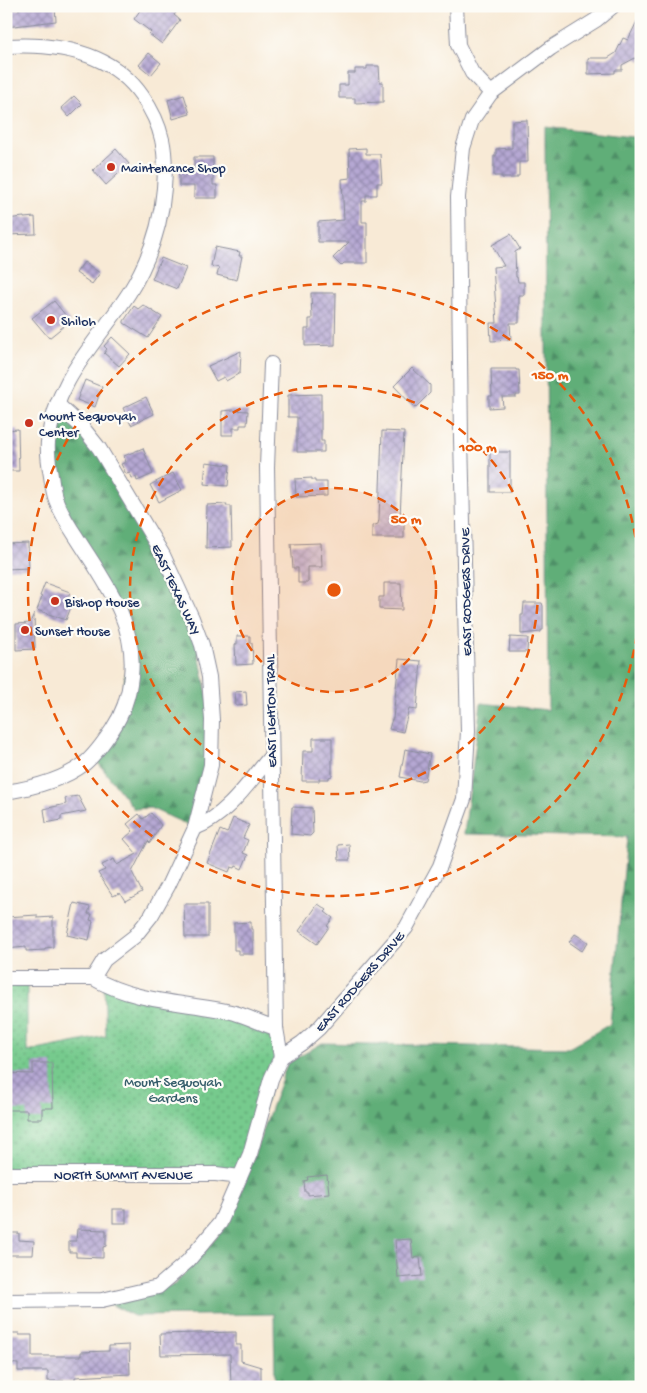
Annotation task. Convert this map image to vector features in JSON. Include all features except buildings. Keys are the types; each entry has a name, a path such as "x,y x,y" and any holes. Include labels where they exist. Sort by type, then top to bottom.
{"street":[{"path":"456,6 458,45 472,73 491,92"},
{"name":"EAST RODGERS DRIVE","path":"281,1057 302,1043 319,1028 406,928 440,866 464,799 468,731 461,438 458,197 463,148 472,120 491,92 551,48 596,20 613,6"},
{"path":"6,46 50,45 75,50 95,57 114,68 136,88 154,114 162,140 166,167 163,203 156,235 145,265 128,294 65,384 57,404 48,442 48,461 55,499 68,524 113,595 124,618 130,640 132,663 129,692 119,720 103,744 83,764 62,776 6,792"},
{"name":"EAST LIGHTON TRAIL","path":"271,364 267,446 271,756 276,1028 281,1057"},
{"name":"EAST TEXAS WAY","path":"57,404 84,428 99,448 162,555 192,618 202,644 209,677 212,720 211,765 194,828 168,886 151,916 135,936 104,960 93,978"},
{"path":"194,828 206,824 221,813 271,756"},
{"path":"6,978 93,978 104,985 127,994 237,1014 276,1028"},
{"path":"6,1301 102,1300 158,1287 188,1261 220,1223 250,1154 271,1079 281,1057"},
{"name":"NORTH SUMMIT AVENUE","path":"6,1174 216,1174 240,1177"}],"green space":[{"path":"545,127 641,138 641,1387 275,1387 274,1314 134,1316 102,1300 174,1285 230,1222 287,1064 322,1043 569,1048 610,1024 627,837 464,834 481,703 548,710"},
{"path":"57,404 86,431 192,618 212,720 195,828 150,808 134,809 92,755 119,720 130,640 68,524 48,461"},
{"name":"Mount Sequoyah Gardens","path":"6,978 27,978 27,1052 106,1036 104,985 276,1028 281,1057 240,1177 6,1174"}],"place":[{"name":"Maintenance Shop","path":"111,167"},
{"name":"Shiloh","path":"51,320"},
{"name":"Mount Sequoyah Center","path":"29,423"},
{"name":"Bishop House","path":"55,601"},
{"name":"Sunset House","path":"25,630"}]}
